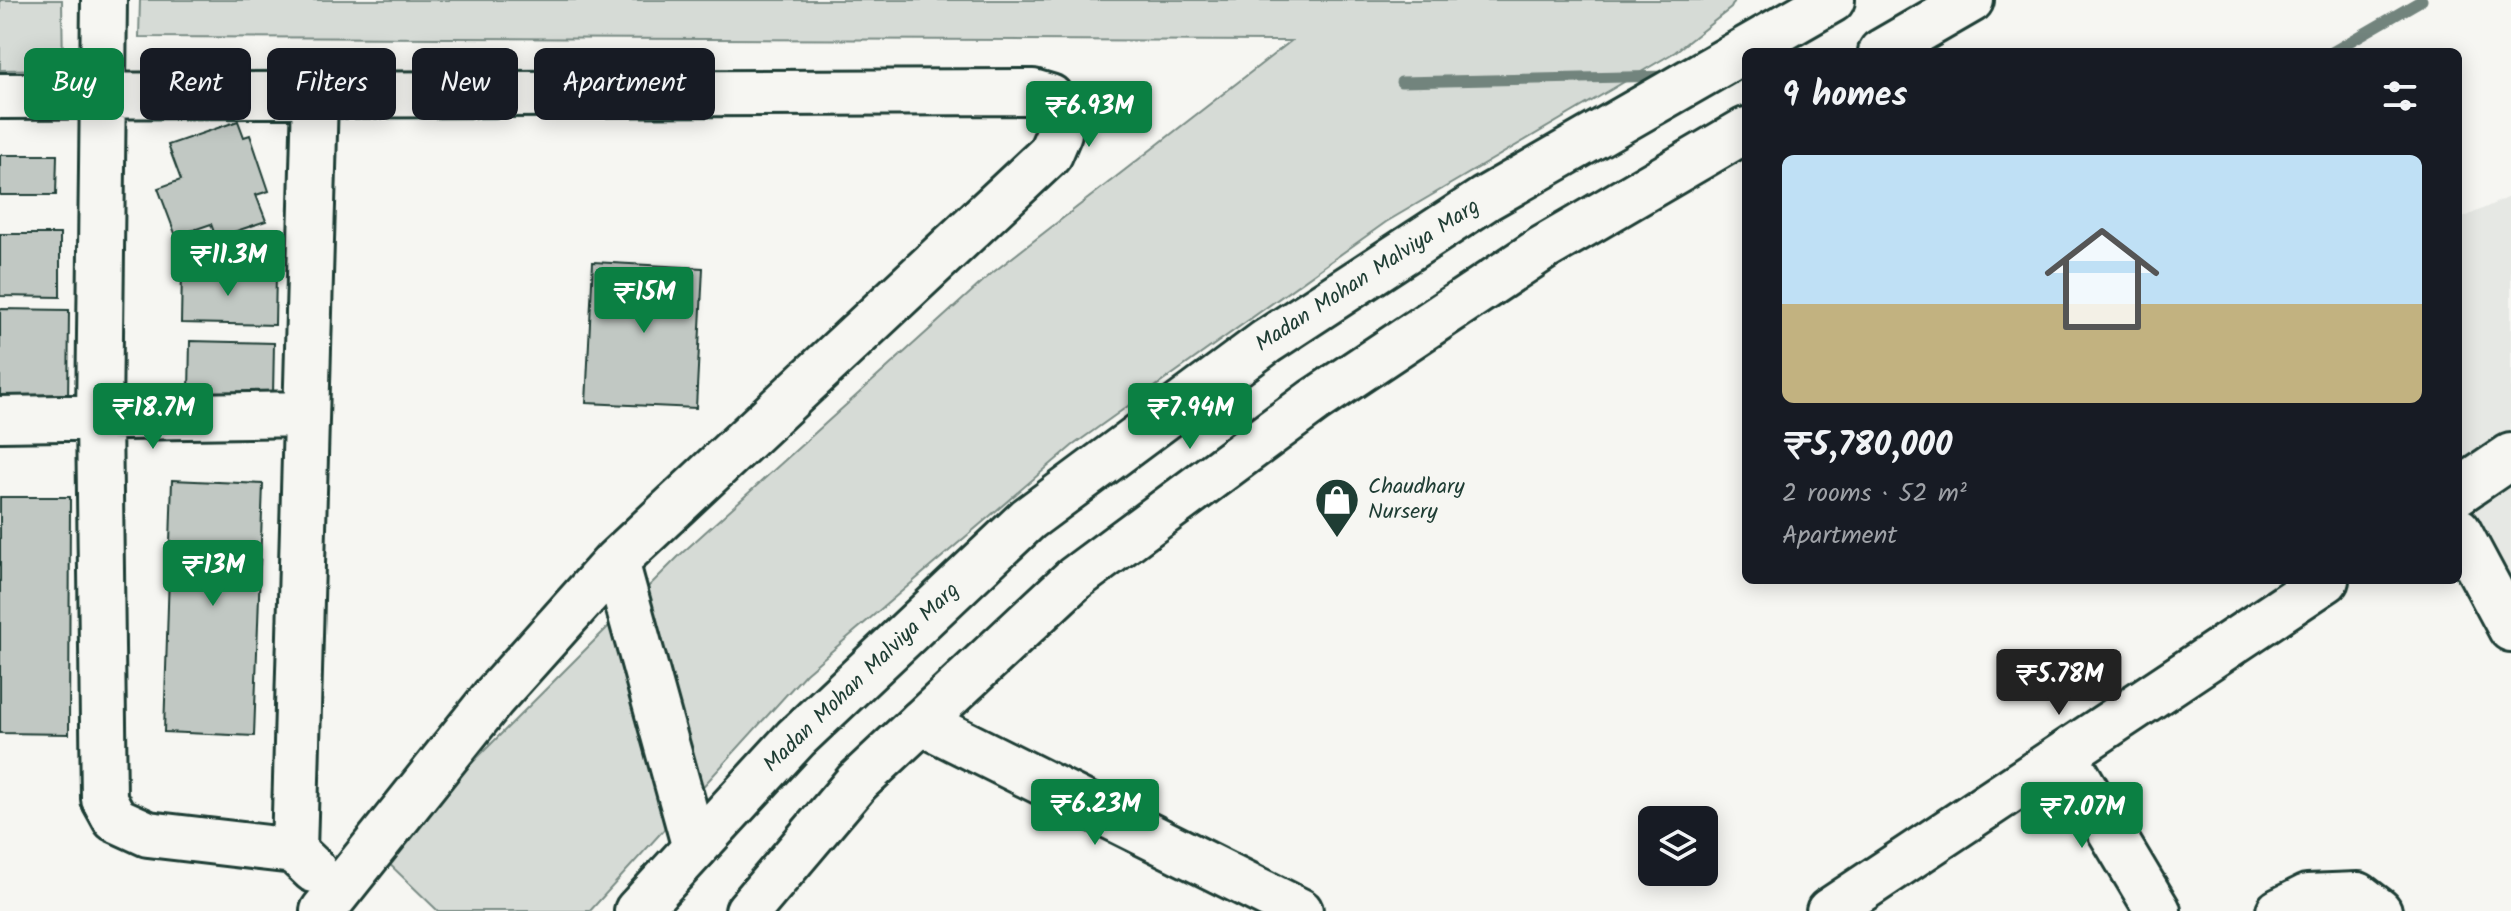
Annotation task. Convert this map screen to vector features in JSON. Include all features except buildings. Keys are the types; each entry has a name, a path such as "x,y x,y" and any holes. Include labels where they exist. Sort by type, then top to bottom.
{"street":[{"path":"104,0 104,48"},
{"path":"1759,42 1778,0"},
{"name":"Madan Mohan Malviya Marg","path":"1749,48 1832,0"},
{"path":"1888,48 1971,0"},
{"name":"Madan Mohan Malviya Marg","path":"637,911 796,738 1028,519 1266,342 1420,241 1485,199 1742,52"},
{"path":"314,120 294,851 339,905 493,698 616,561 1050,154 1059,133 1060,112 1050,97 1033,92 396,96"},
{"path":"0,96 24,96"},
{"path":"124,97 267,97"},
{"path":"103,120 99,418 104,799 115,819 148,834 294,851"},
{"path":"748,911 857,782 1074,579 1314,401 1542,249 1742,132"},
{"path":"0,419 305,414"},
{"path":"2462,489 2511,456"},
{"path":"2462,537 2511,629"},
{"path":"616,561 695,848"},
{"path":"1829,911 2320,584"},
{"path":"921,722 1300,911"},
{"path":"2065,755 2158,911"},
{"path":"2279,911 2307,897 2358,895 2379,911"}],"shaded area":[{"path":"0,0 62,0 63,48 24,48 24,70 0,70"},
{"path":"140,0 1735,0 1731,8 1675,52 1386,222 1072,446 806,673 590,911 438,911 380,855 681,554 991,274 1291,41 139,37"},
{"path":"2511,196 2511,622 2462,535 2462,218"}],"waterway":[{"path":"2339,48 2422,0"},
{"path":"1401,82 1668,76"}],"place":[{"name":"Chaudhary Nursery","path":"1337,539"}]}
